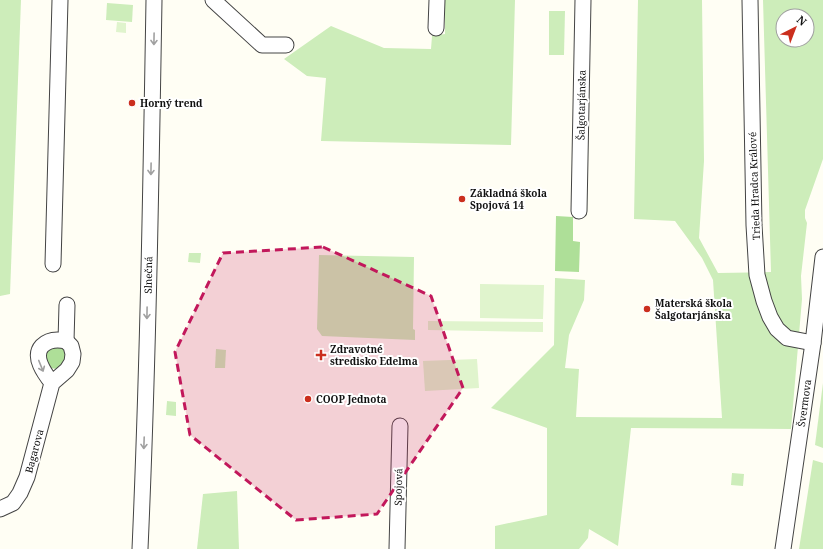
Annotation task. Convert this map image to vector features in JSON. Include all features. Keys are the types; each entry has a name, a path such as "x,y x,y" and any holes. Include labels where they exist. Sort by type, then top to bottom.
{"street":[{"path":"53,264 60,0"},
{"name":"Slnečná","path":"140,549 154,0"},
{"path":"213,0 262,45 286,45"},
{"path":"436,28 437,0"},
{"name":"Šalgotarjánska","path":"579,210 583,0"},
{"name":"Trieda Hradca Králové","path":"750,0 754,225 758,275 764,301 770,317 777,329 787,338 813,343"},
{"name":"Švermova","path":"783,549 813,343 823,258"},
{"path":"66,341 67,305"},
{"path":"52,340 66,341 71,346 73,354 72,362 67,370 52,383 44,374 40,364 38,356 39,349 44,344 52,340"},
{"name":"Bagarova","path":"0,509 13,503 20,493 27,477 52,383"},
{"name":"Spojová","path":"397,549 400,426"}],"highlighted area":[{"path":"323,247 431,296 463,388 377,514 296,520 190,435 175,352 223,253"}],"green space":[{"path":"0,0 21,0 10,294 0,296"},
{"path":"445,0 515,0 511,145 321,141 326,78 307,76 284,59 331,26 384,48 431,49 432,36 445,34"},
{"path":"638,0 702,0 704,161 699,238 718,273 771,272 763,0 823,0 823,159 805,210 805,218 807,223 801,276 802,299 791,429 631,428 618,546 589,529 588,538 579,549 495,549 495,526 547,515 547,428 491,408 554,345 555,278 585,280 584,300 569,335 565,368 579,369 576,417 722,418 713,280 702,258 675,221 634,219"},
{"path":"107,3 133,5 132,22 106,20"},
{"path":"549,11 565,11 564,55 549,55"},
{"path":"117,22 126,23 126,33 116,32"},
{"path":"556,216 573,217 573,241 580,242 579,272 555,271"},
{"path":"189,253 201,253 200,263 188,262"},
{"path":"319,255 414,257 413,329 415,330 415,340 322,336 317,329"},
{"path":"480,284 544,285 543,319 480,318"},
{"path":"428,321 543,322 543,332 428,330"},
{"path":"63,346 68,359 58,369 49,368 42,354 45,348"},
{"path":"216,349 226,350 225,368 215,368"},
{"path":"477,359 479,388 425,391 423,361"},
{"path":"823,383 823,448 815,445"},
{"path":"167,401 176,402 176,416 166,415"},
{"path":"813,460 823,463 823,549 799,549"},
{"path":"732,473 744,474 743,486 731,485"},
{"path":"237,491 239,549 197,549 203,494"}],"place":[{"name":"Horný trend","path":"132,103"},
{"name":"Základná škola Spojová 14","path":"462,199"},
{"name":"Materská škola Šalgotarjánska","path":"647,309"},
{"name":"Zdravotné stredisko Edelma","path":"321,355"},
{"name":"COOP Jednota","path":"308,399"}]}
